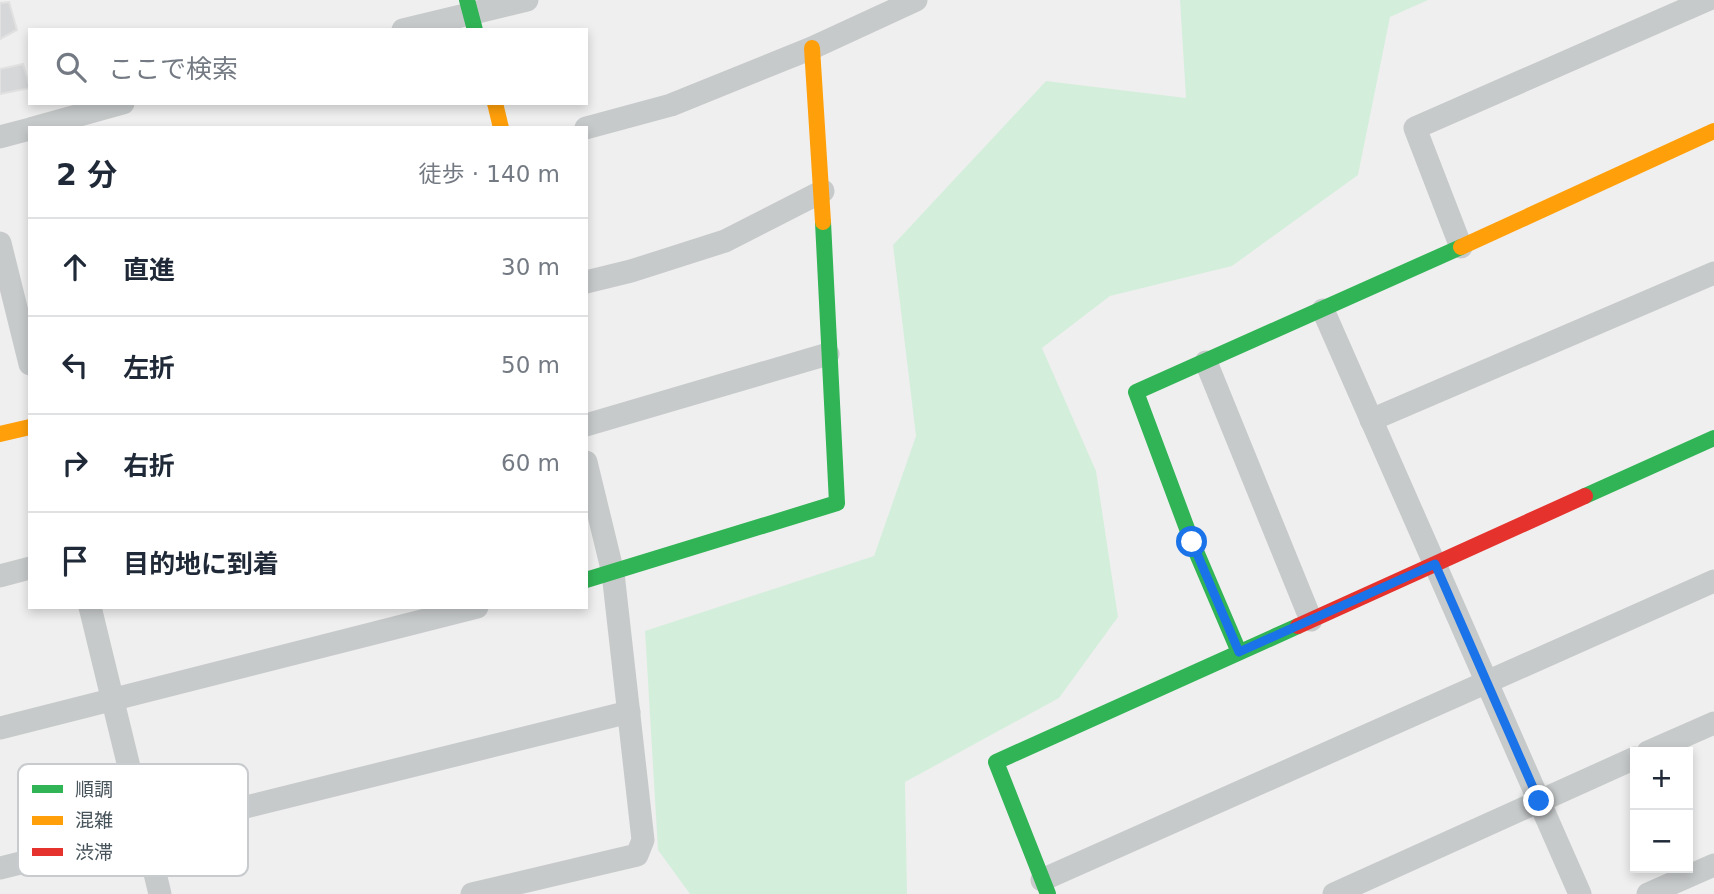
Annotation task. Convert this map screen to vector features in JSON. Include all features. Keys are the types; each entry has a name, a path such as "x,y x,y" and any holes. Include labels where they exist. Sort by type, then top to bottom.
{"street":[{"path":"412,28 527,0"},
{"path":"1461,247 1415,128 1707,0"},
{"path":"588,127 671,105 812,48 908,2"},
{"path":"588,580 837,503 828,354 823,191 812,48"},
{"path":"38,126 116,105"},
{"path":"495,105 501,126"},
{"path":"0,136 28,129"},
{"path":"1239,652 1192,542 1136,392 1323,310 1714,131"},
{"path":"588,282 631,271 725,241 823,191"},
{"path":"0,243 13,277 28,354"},
{"path":"1371,420 1714,274"},
{"path":"1323,310 1580,894"},
{"path":"588,424 828,354"},
{"path":"1206,362 1311,620"},
{"path":"0,434 28,427"},
{"path":"1714,438 996,762 1045,887 1487,682 1714,581"},
{"path":"472,894 637,855 643,840 614,573 588,470"},
{"path":"0,576 28,569"},
{"path":"90,609 129,764"},
{"path":"0,728 469,609"},
{"path":"248,806 629,712"},
{"path":"1659,747 1714,723"},
{"path":"1334,894 1630,760"},
{"path":"0,868 18,864"},
{"path":"1648,894 1714,865"},
{"path":"156,876 160,894"}],"green space":[{"path":"1180,0 1428,0 1390,17 1358,175 1232,266 1110,296 1042,348 1096,471 1118,617 1059,698 905,782 907,894 690,894 658,850 645,631 874,556 916,436 893,245 1046,81 1186,98"}],"building":[{"path":"9,2 17,30 0,39 0,3"},
{"path":"23,64 28,88 0,94 0,69"}],"traffic: fast":[{"path":"467,0 474,28"},
{"path":"588,579 837,503 823,222"},
{"path":"1239,652 1192,542 1136,392 1461,247"},
{"path":"1585,496 1714,438"},
{"path":"1048,894 996,762 1298,626"}],"traffic: slow":[{"path":"812,48 823,222"},
{"path":"495,105 501,126"},
{"path":"1461,247 1714,131"},
{"path":"0,434 28,427"}],"traffic: jam":[{"path":"1298,626 1585,496"}],"route":[{"path":"1192,542 1239,652 1435,564 1539,801"}]}
